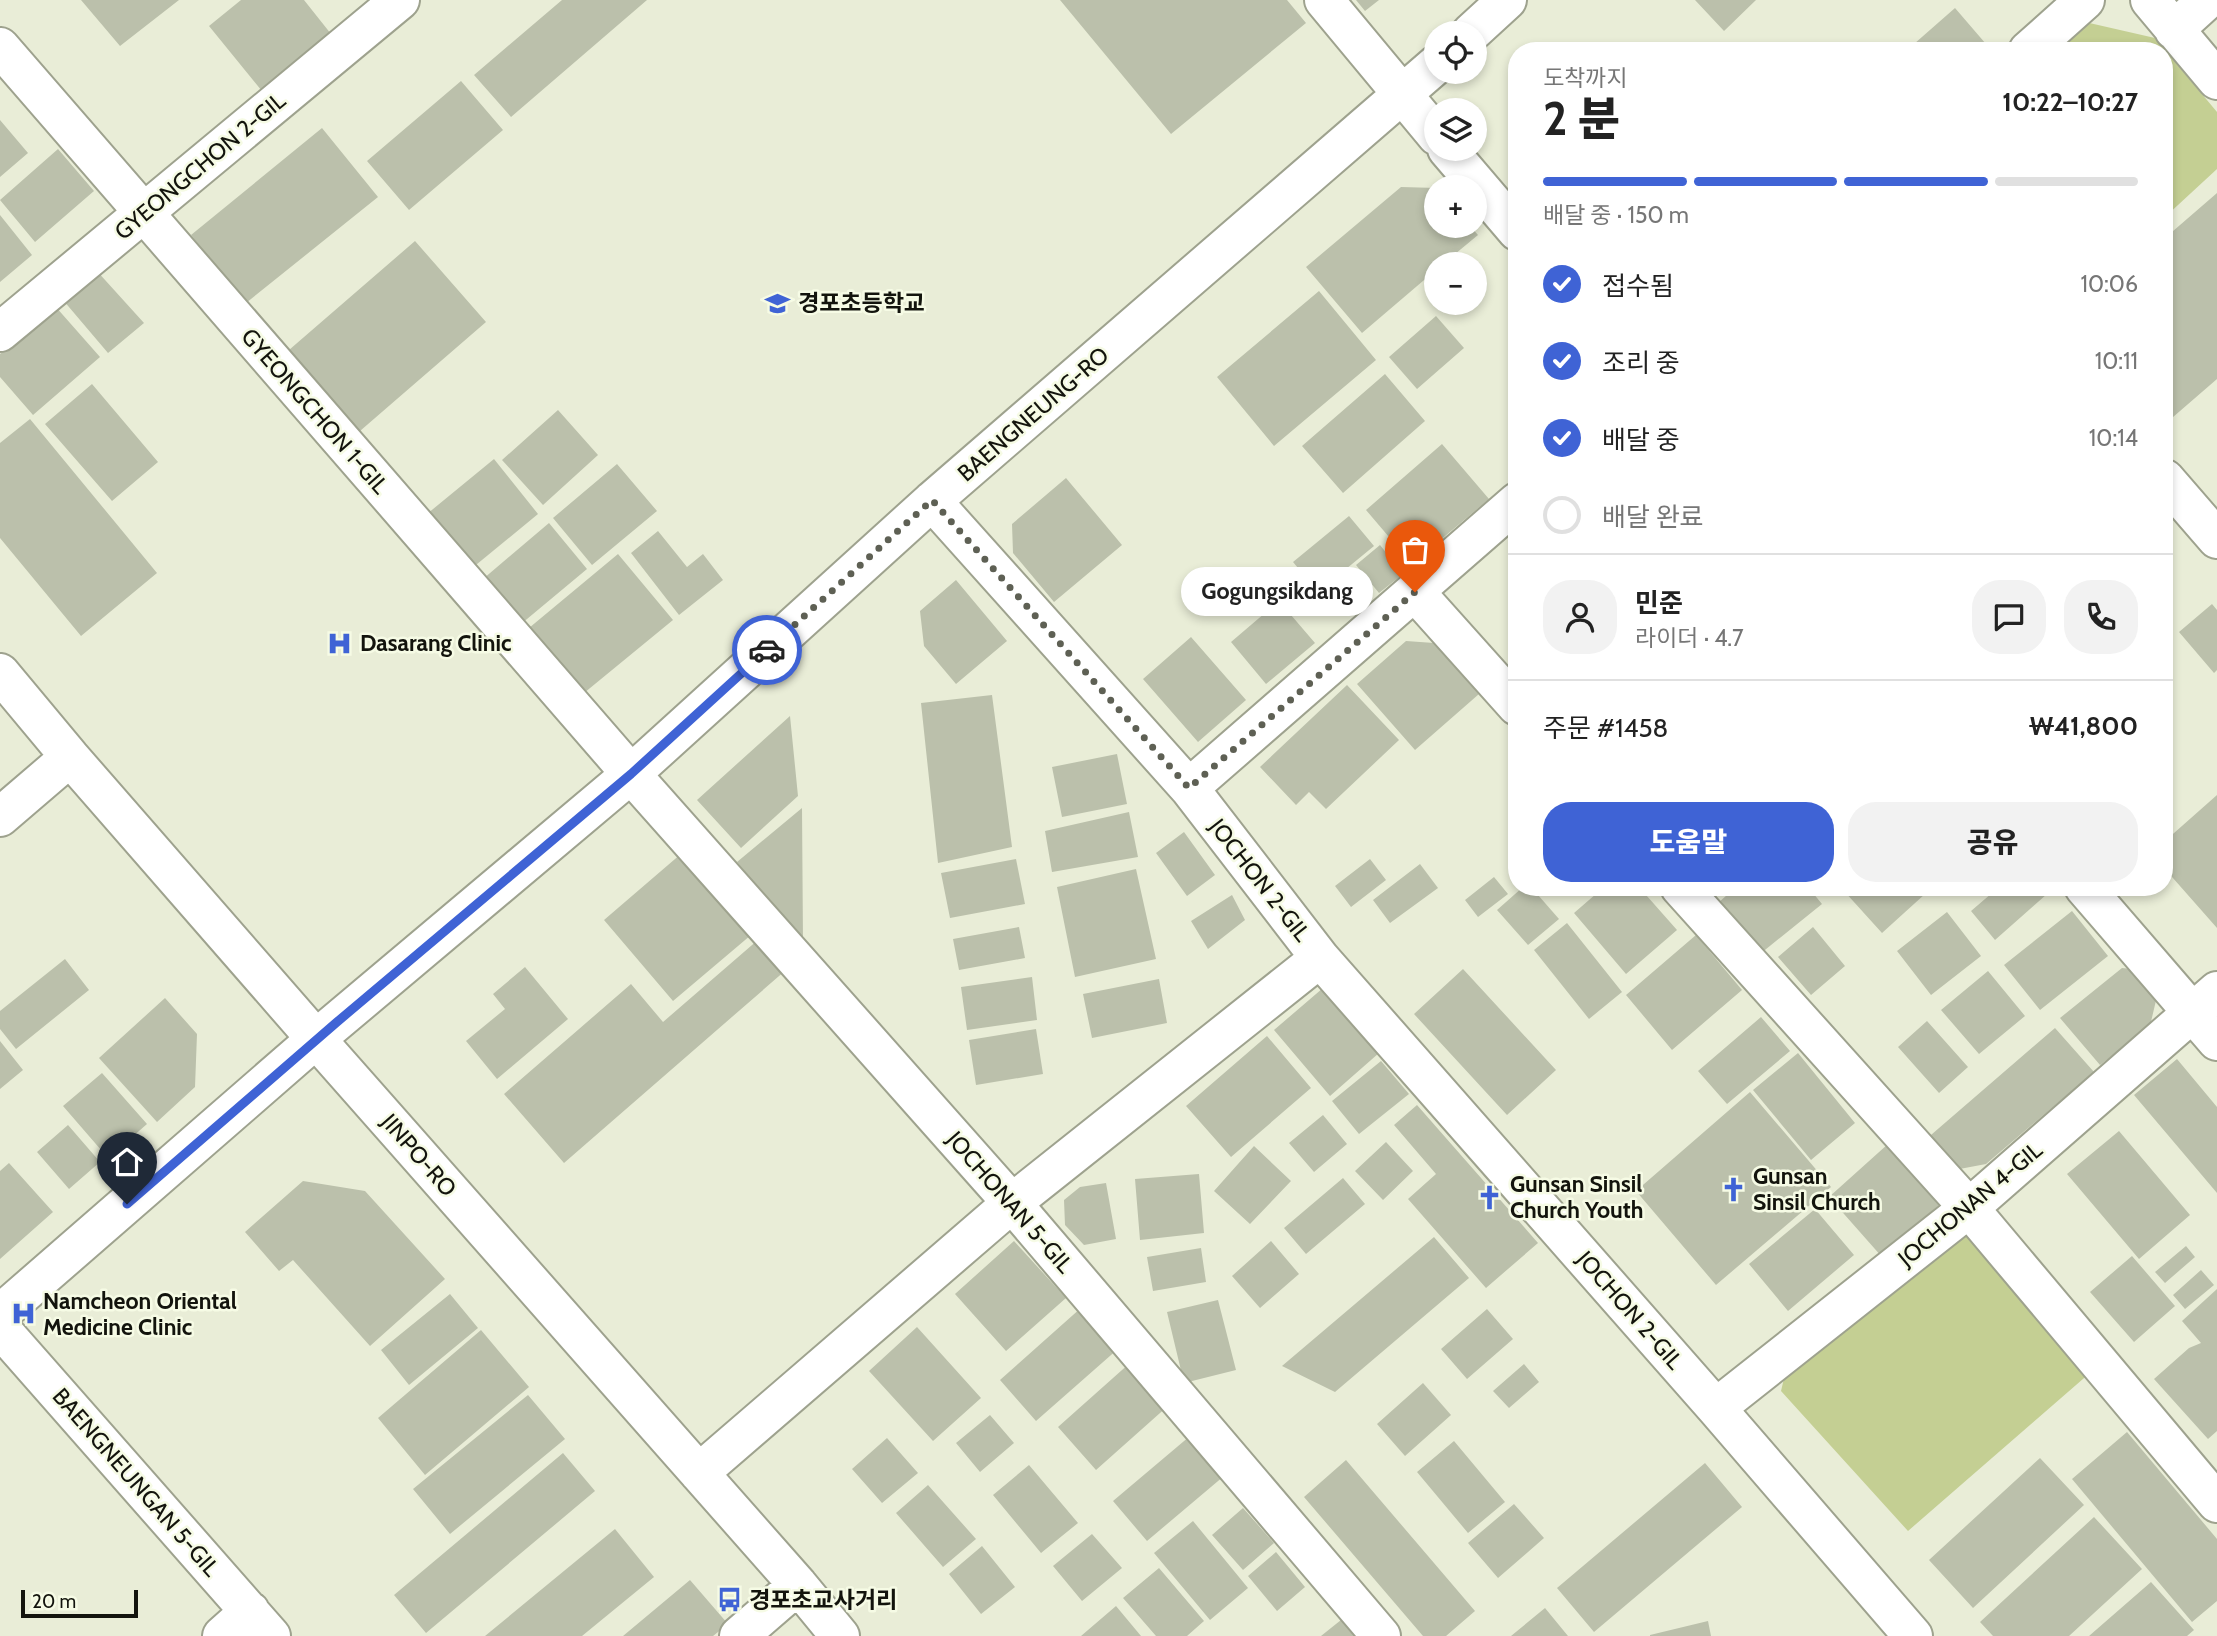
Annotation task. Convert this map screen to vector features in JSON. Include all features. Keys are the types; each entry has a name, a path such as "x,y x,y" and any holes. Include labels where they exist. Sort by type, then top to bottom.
{"street":[{"name":"GYEONGCHON 2-GIL","path":"0,332 400,0"},
{"path":"1324,0 1424,121"},
{"path":"1484,21 1507,0"},
{"path":"2038,42 2085,0"},
{"path":"2150,0 2217,80"},
{"path":"2174,30 2207,0"},
{"name":"GYEONGCHON 1-GIL","path":"0,47 631,774"},
{"name":"BAENGNEUNG-RO","path":"0,1314 316,1040 631,774 932,500 1424,76"},
{"path":"1457,161 1508,220"},
{"path":"2173,488 2217,539"},
{"name":"JOCHON 2-GIL","path":"932,500 1189,788 1320,958 1913,1636"},
{"path":"1189,788 1508,510"},
{"path":"1415,592 1508,696"},
{"name":"JINPO-RO","path":"0,673 316,1040 798,1585 839,1636"},
{"path":"0,817 70,757"},
{"name":"JOCHONAN 5-GIL","path":"631,774 1012,1203 1381,1636"},
{"path":"1688,896 1969,1208 2217,1503"},
{"path":"2093,896 2209,1015"},
{"path":"699,1473 1012,1203 1320,958"},
{"name":"JOCHONAN 4-GIL","path":"1716,1408 2209,1015"},
{"name":"BAENGNEUNGAN 5-GIL","path":"0,1328 261,1624"},
{"path":"739,1636 798,1585"},
{"path":"222,1636 261,1624"}],"green space":[{"path":"2085,22 2155,38 2158,42 2061,42"},
{"path":"2173,59 2217,112 2217,169 2173,210"},
{"path":"1958,1219 2114,1352 1908,1531 1781,1391 1788,1362"}],"building":[{"path":"81,0 179,0 120,46"},
{"path":"241,0 304,0 335,39 266,96 209,26"},
{"path":"562,0 647,0 511,117 474,75"},
{"path":"1060,0 1287,0 1306,23 1171,134"},
{"path":"1356,0 1379,0 1365,11"},
{"path":"1695,0 1756,0 1724,31"},
{"path":"1955,8 1984,42 1916,42"},
{"path":"461,81 503,130 409,210 367,161"},
{"path":"0,120 28,153 0,177"},
{"path":"322,128 378,197 246,303 191,235"},
{"path":"58,149 94,191 35,242 0,200"},
{"path":"1401,187 1424,188 1424,238 1474,238 1457,252 1424,252 1424,280 1362,333 1306,267"},
{"path":"2217,193 2217,379 2173,417 2173,231"},
{"path":"0,215 32,255 0,282"},
{"path":"415,241 486,322 360,431 289,350"},
{"path":"96,270 144,323 108,353 63,300"},
{"path":"1319,291 1376,360 1274,446 1217,377"},
{"path":"55,306 100,357 33,415 0,377 0,354"},
{"path":"1436,316 1464,348 1417,389 1389,357"},
{"path":"1385,374 1425,421 1343,493 1302,446"},
{"path":"92,384 158,462 112,501 45,424"},
{"path":"558,410 598,455 543,505 502,460"},
{"path":"30,419 157,573 81,636 0,538 0,443"},
{"path":"1442,444 1489,499 1412,564 1366,510"},
{"path":"494,459 538,514 471,569 427,514"},
{"path":"617,464 657,511 592,565 553,518"},
{"path":"1066,478 1122,545 1054,602 1013,553 1012,524"},
{"path":"1349,516 1374,546 1318,592 1293,562"},
{"path":"549,523 587,569 521,624 483,579"},
{"path":"658,531 687,567 703,554 723,580 679,615 631,553"},
{"path":"1380,545 1403,574 1379,593 1356,565"},
{"path":"618,554 673,620 584,693 529,628"},
{"path":"956,580 1007,641 956,684 924,646 920,611"},
{"path":"1279,601 1315,643 1266,684 1231,642"},
{"path":"2212,604 2217,610 2217,670 2214,673 2179,632"},
{"path":"1191,637 1246,700 1198,742 1143,679"},
{"path":"1406,641 1434,643 1479,694 1415,750 1357,684"},
{"path":"1347,685 1399,740 1326,809 1309,792 1296,805 1260,767"},
{"path":"992,695 1012,847 938,863 921,703"},
{"path":"790,716 798,796 741,848 697,800"},
{"path":"1117,754 1127,804 1062,817 1052,767"},
{"path":"2217,795 2217,928 2173,878 2173,834"},
{"path":"802,808 803,943 737,862"},
{"path":"1129,812 1138,857 1052,872 1045,831"},
{"path":"1184,832 1215,875 1187,896 1156,853"},
{"path":"682,853 751,935 673,1001 604,920"},
{"path":"1016,859 1025,904 950,918 941,873"},
{"path":"1370,859 1386,880 1351,907 1335,886"},
{"path":"1420,864 1438,888 1390,923 1373,900"},
{"path":"1136,869 1156,959 1075,977 1057,887"},
{"path":"1494,877 1508,894 1478,917 1465,900"},
{"path":"1232,895 1245,920 1208,949 1191,921"},
{"path":"1513,896 1539,896 1559,919 1528,945 1497,910"},
{"path":"1594,896 1647,896 1677,930 1626,974 1574,913"},
{"path":"1726,896 1815,896 1822,904 1760,954 1718,903"},
{"path":"1849,896 1923,896 1882,933"},
{"path":"1988,896 2045,896 1995,940 1971,911"},
{"path":"2072,911 2108,956 2040,1010 2004,965"},
{"path":"1947,912 1981,956 1931,995 1897,951"},
{"path":"1567,923 1622,992 1589,1019 1534,950"},
{"path":"1019,927 1025,958 959,970 953,939"},
{"path":"1813,927 1845,966 1811,995 1778,957"},
{"path":"1696,935 1742,990 1672,1050 1626,995"},
{"path":"759,939 786,970 564,1163 504,1094 631,984 663,1022"},
{"path":"65,959 89,990 16,1049 0,1029 0,1011"},
{"path":"525,967 568,1019 497,1079 466,1041 505,1009 493,994"},
{"path":"2122,968 2142,970 2158,992 2150,1026 2100,1065 2060,1018"},
{"path":"1463,969 1556,1070 1507,1115 1414,1014"},
{"path":"1988,971 2025,1016 1979,1054 1941,1010"},
{"path":"1032,977 1037,1020 967,1030 961,987"},
{"path":"1159,979 1167,1023 1092,1038 1083,994"},
{"path":"1323,988 1379,1053 1330,1096 1274,1030"},
{"path":"165,998 197,1034 195,1087 157,1122 99,1058"},
{"path":"1761,1017 1790,1051 1727,1104 1698,1071"},
{"path":"1927,1021 1968,1067 1939,1093 1898,1047"},
{"path":"2055,1028 2094,1072 1986,1164 1949,1171 1924,1141"},
{"path":"1036,1029 1043,1074 976,1085 969,1040"},
{"path":"1267,1036 1311,1088 1231,1157 1186,1106"},
{"path":"0,1041 23,1070 0,1089"},
{"path":"1798,1053 1855,1123 1811,1160 1753,1090"},
{"path":"2177,1059 2217,1107 2217,1193 2134,1095"},
{"path":"1381,1061 1409,1094 1359,1134 1332,1101"},
{"path":"102,1073 147,1124 108,1158 63,1106"},
{"name":"Gunsan Sinsil Church","path":"1750,1092 1831,1187 1716,1285 1636,1191"},
{"path":"1417,1105 1538,1243 1486,1288 1408,1199 1436,1174 1394,1125"},
{"path":"1323,1115 1347,1144 1314,1172 1289,1143"},
{"path":"68,1125 100,1162 69,1189 37,1152"},
{"path":"2119,1131 2190,1215 2139,1259 2067,1174"},
{"path":"1386,1142 1413,1171 1383,1200 1355,1171"},
{"path":"1888,1144 1941,1203 1882,1257 1829,1197"},
{"path":"1254,1146 1291,1181 1250,1224 1214,1191"},
{"path":"9,1163 53,1212 0,1259 0,1171"},
{"path":"1199,1174 1204,1233 1140,1240 1135,1179"},
{"path":"1343,1178 1365,1204 1306,1254 1284,1228"},
{"path":"303,1181 365,1191 445,1279 370,1346 293,1260 279,1271 245,1232"},
{"path":"1106,1183 1116,1239 1084,1245 1065,1225 1064,1200 1080,1187"},
{"path":"1815,1209 1854,1255 1788,1311 1749,1264"},
{"path":"1434,1237 1469,1278 1335,1392 1282,1366"},
{"path":"1014,1241 1066,1298 1006,1351 955,1294"},
{"path":"1271,1241 1299,1274 1260,1308 1232,1276"},
{"path":"2186,1246 2195,1257 2165,1283 2155,1272"},
{"path":"1201,1248 1206,1282 1153,1291 1147,1257"},
{"path":"2132,1256 2175,1306 2134,1342 2090,1292"},
{"path":"2201,1270 2214,1285 2185,1309 2173,1295"},
{"path":"2217,1289 2217,1431 2208,1439 2154,1379 2189,1348 2201,1343 2182,1321"},
{"path":"450,1294 478,1328 409,1385 381,1350"},
{"path":"1218,1300 1236,1370 1184,1383 1167,1312"},
{"path":"1082,1307 1119,1348 1036,1421 1000,1380"},
{"path":"1487,1309 1513,1339 1467,1379 1441,1349"},
{"path":"917,1327 981,1398 933,1441 869,1371"},
{"path":"481,1330 529,1387 425,1475 378,1418"},
{"path":"1131,1362 1169,1405 1096,1470 1058,1427"},
{"path":"1524,1364 1539,1382 1509,1408 1493,1391"},
{"path":"1423,1383 1451,1415 1405,1456 1377,1424"},
{"path":"528,1395 565,1439 450,1534 413,1489"},
{"path":"990,1415 1014,1443 980,1472 956,1443"},
{"path":"2127,1432 2217,1539 2217,1601 2192,1622 2072,1479"},
{"path":"1190,1436 1224,1476 1147,1541 1113,1501"},
{"path":"887,1438 918,1473 882,1503 852,1469"},
{"path":"1454,1441 1505,1502 1468,1533 1417,1472"},
{"path":"563,1453 595,1491 426,1633 394,1595"},
{"path":"2040,1458 2084,1505 1973,1608 1929,1560"},
{"path":"1346,1460 1475,1611 1446,1636 1423,1636 1304,1497"},
{"path":"1705,1463 1742,1507 1594,1632 1557,1588"},
{"path":"1029,1465 1078,1523 1041,1553 993,1495"},
{"path":"928,1485 976,1539 943,1567 896,1513"},
{"path":"1514,1504 1544,1538 1498,1578 1468,1543"},
{"path":"1243,1508 1274,1543 1243,1570 1212,1535"},
{"path":"2094,1517 2142,1569 2069,1636 1993,1636 1980,1622"},
{"path":"1193,1521 1248,1588 1210,1620 1154,1553"},
{"path":"615,1529 654,1577 582,1636 485,1636"},
{"path":"1092,1534 1122,1568 1082,1601 1053,1566"},
{"path":"982,1546 1015,1587 981,1614 949,1574"},
{"path":"1276,1552 1305,1587 1277,1611 1248,1576"},
{"path":"1159,1568 1204,1621 1187,1636 1156,1636 1123,1598"},
{"path":"690,1580 728,1624 713,1636 623,1636"},
{"path":"2151,1582 2194,1630 2187,1636 2089,1636"},
{"path":"1116,1606 1141,1636 1081,1636"},
{"path":"1545,1608 1568,1636 1511,1636"},
{"path":"1341,1620 1354,1636 1321,1636"},
{"path":"1708,1621 1711,1636 1650,1636 1650,1635"}],"way so far":[{"path":"767,650 932,500 1189,788 1415,592"}],"place":[{"name":"경포초등학교","path":"778,303"},
{"name":"Gogungsikdang","path":"1415,592"},
{"name":"Dasarang Clinic","path":"340,643"},
{"name":"Gunsan Sinsil Church","path":"1733,1189"},
{"name":"Gunsan Sinsil Church Youth","path":"1490,1197"},
{"name":"Namcheon Oriental Medicine Clinic","path":"23,1314"},
{"name":"경포초교사거리","path":"729,1600"}],"route":[{"path":"127,1204 337,1022 631,774 767,650"}]}
